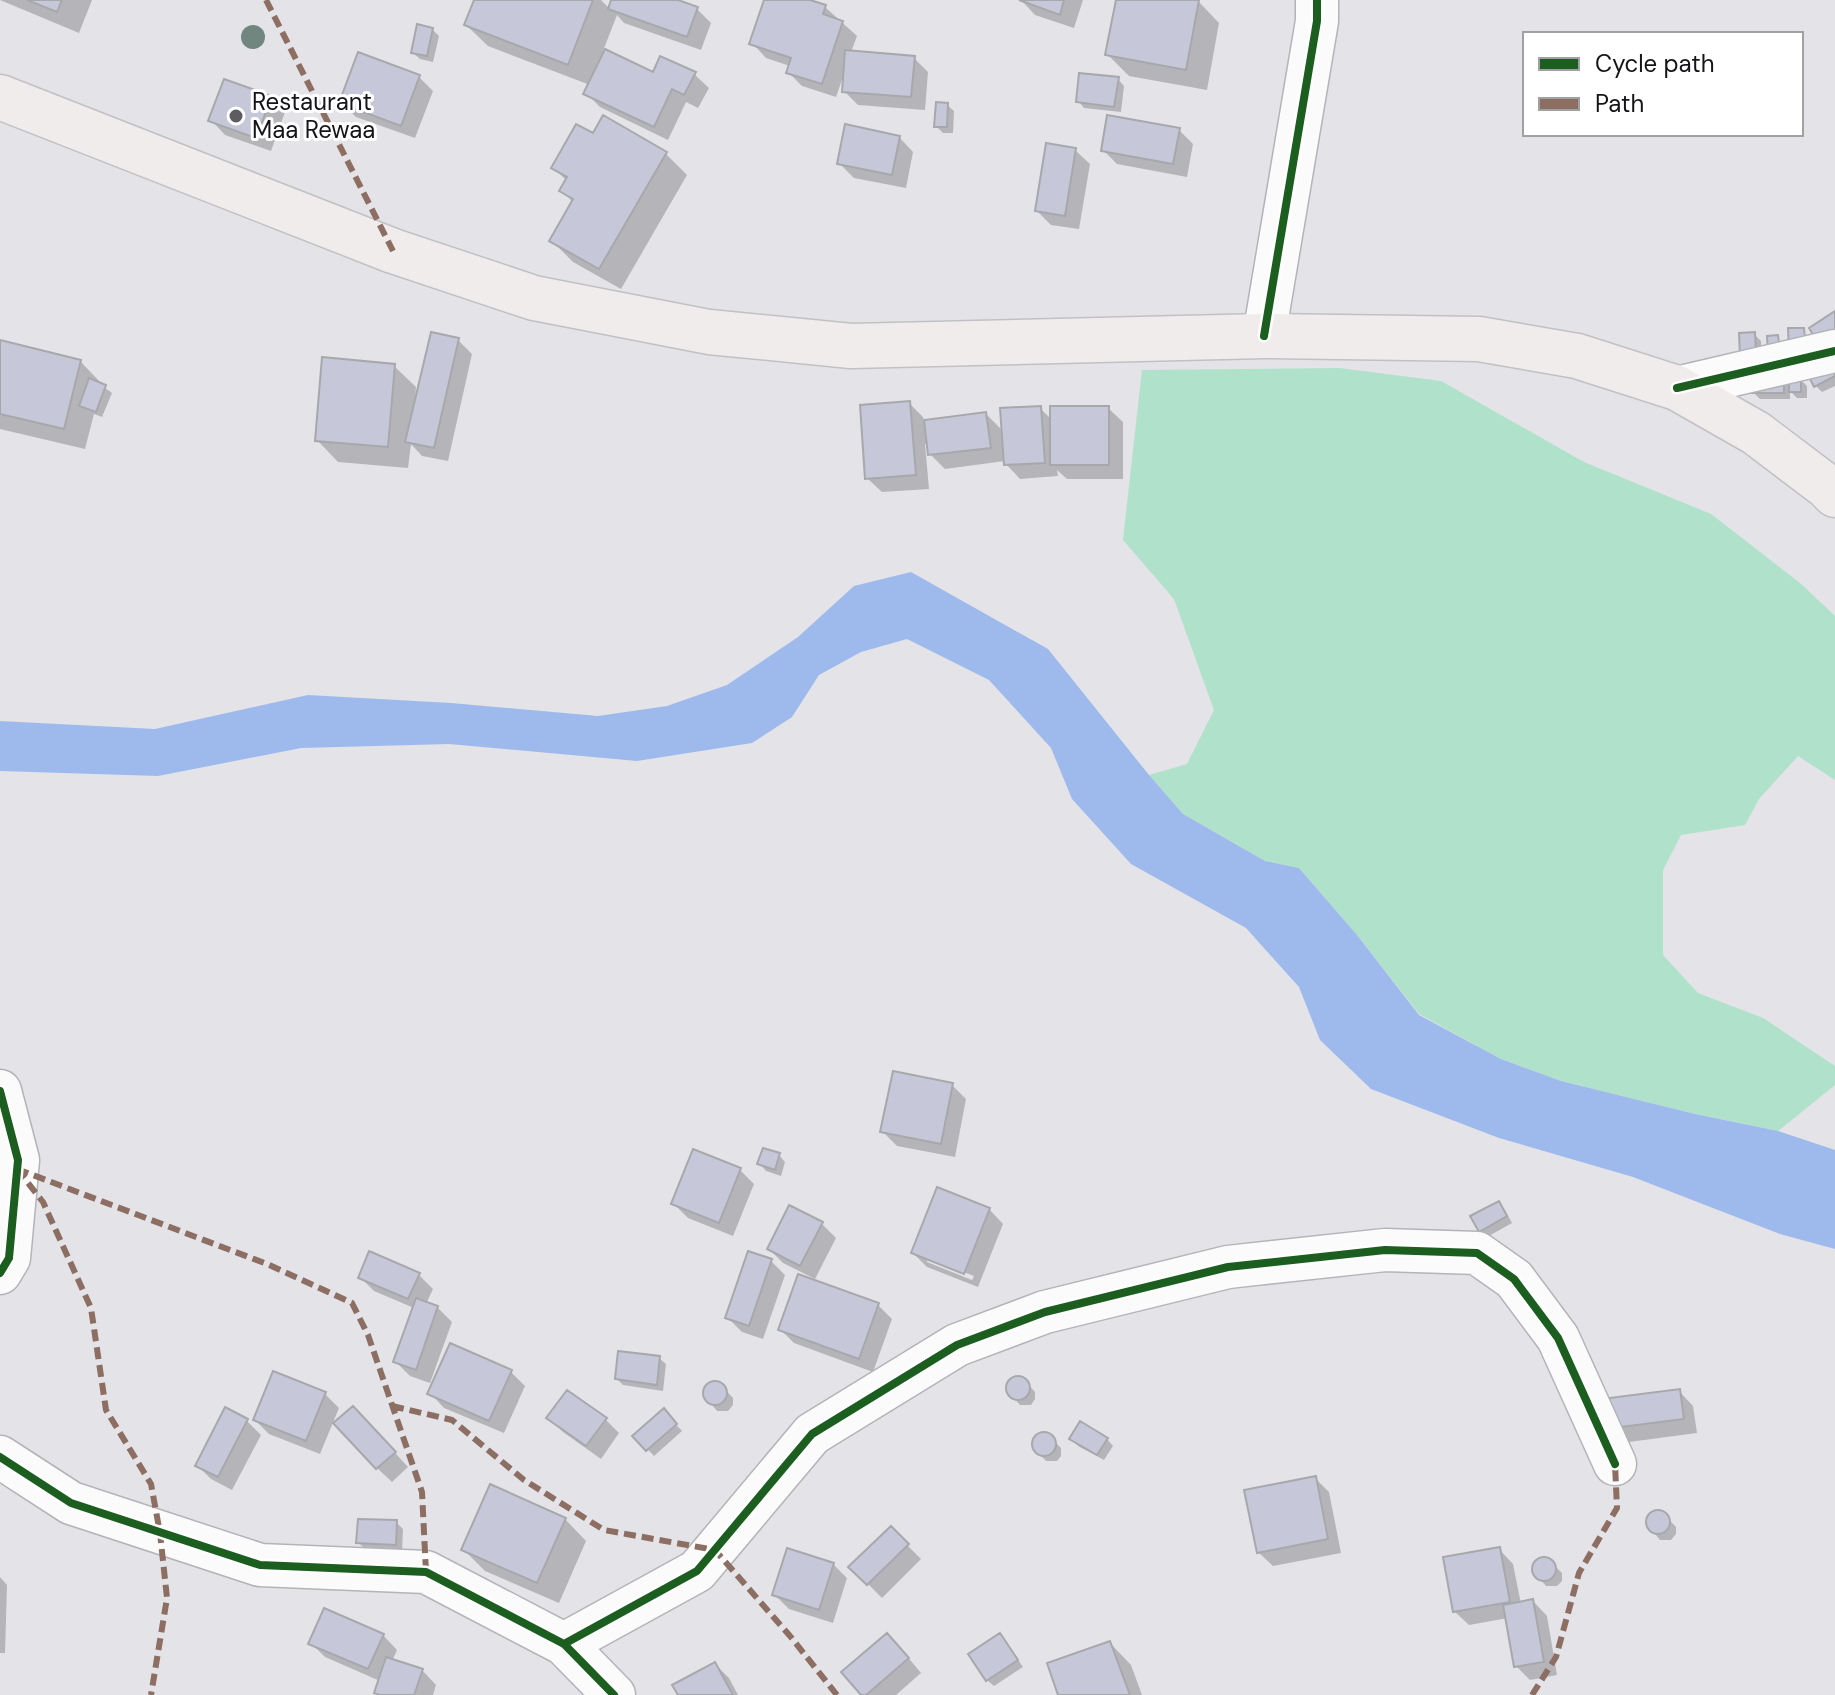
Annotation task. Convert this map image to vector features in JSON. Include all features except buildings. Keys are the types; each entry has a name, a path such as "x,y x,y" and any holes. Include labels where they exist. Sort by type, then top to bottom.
{"highway":[{"path":"0,97 393,251 534,298 709,332 851,346 1264,336 1479,339 1577,356 1677,388 1756,433 1835,495"}],"street":[{"path":"1264,336 1317,21 1317,0"},
{"path":"1677,388 1835,351"},
{"path":"0,1091 18,1160 9,1258 0,1273"},
{"path":"564,1644 697,1571 812,1434 957,1345 1045,1312 1228,1267 1385,1250 1477,1253 1514,1279 1558,1338 1615,1464"},
{"path":"6,1466 71,1503 260,1565 426,1572 564,1644 614,1695"}],"green space":[{"path":"1339,368 1441,381 1584,462 1711,514 1800,583 1835,616 1835,780 1798,756 1759,799 1745,825 1681,835 1663,870 1663,955 1698,993 1763,1018 1835,1066 1835,1085 1778,1131 1561,1081 1501,1059 1419,1014 1299,868 1265,861 1183,814 1149,775 1187,764 1214,710 1174,599 1123,540 1142,370"}],"water":[{"path":"911,572 1048,649 1183,814 1265,861 1299,868 1357,935 1419,1015 1501,1059 1561,1081 1778,1131 1835,1150 1835,1249 1780,1234 1633,1177 1499,1138 1371,1089 1320,1040 1299,987 1246,928 1131,864 1072,799 1051,748 989,680 907,639 861,652 819,675 792,717 752,743 637,761 449,744 301,748 158,776 0,771 0,721 155,729 308,695 598,716 667,706 727,685 798,637 854,586"}],"marked path":[{"path":"266,0 393,251"},
{"path":"17,1169 267,1264 352,1303 368,1335 422,1492 426,1572"},
{"path":"17,1169 43,1202 91,1308 106,1410 151,1484 167,1598 151,1695"},
{"path":"392,1406 452,1420 524,1480 604,1530 715,1550 837,1695"},
{"path":"1532,1695 1556,1657 1579,1573 1617,1508 1615,1464"}],"cycle path":[{"path":"1264,336 1317,21 1317,0"},
{"path":"1677,388 1835,351"},
{"path":"0,1091 18,1160 9,1258 0,1273"},
{"path":"564,1644 697,1571 812,1434 957,1345 1045,1312 1228,1267 1385,1250 1477,1253 1514,1279 1558,1338 1615,1464"},
{"path":"0,1457 71,1503 260,1565 426,1572 564,1644 614,1695"}],"place":[{"name":"Restaurant Maa Rewaa","path":"236,116"}]}
